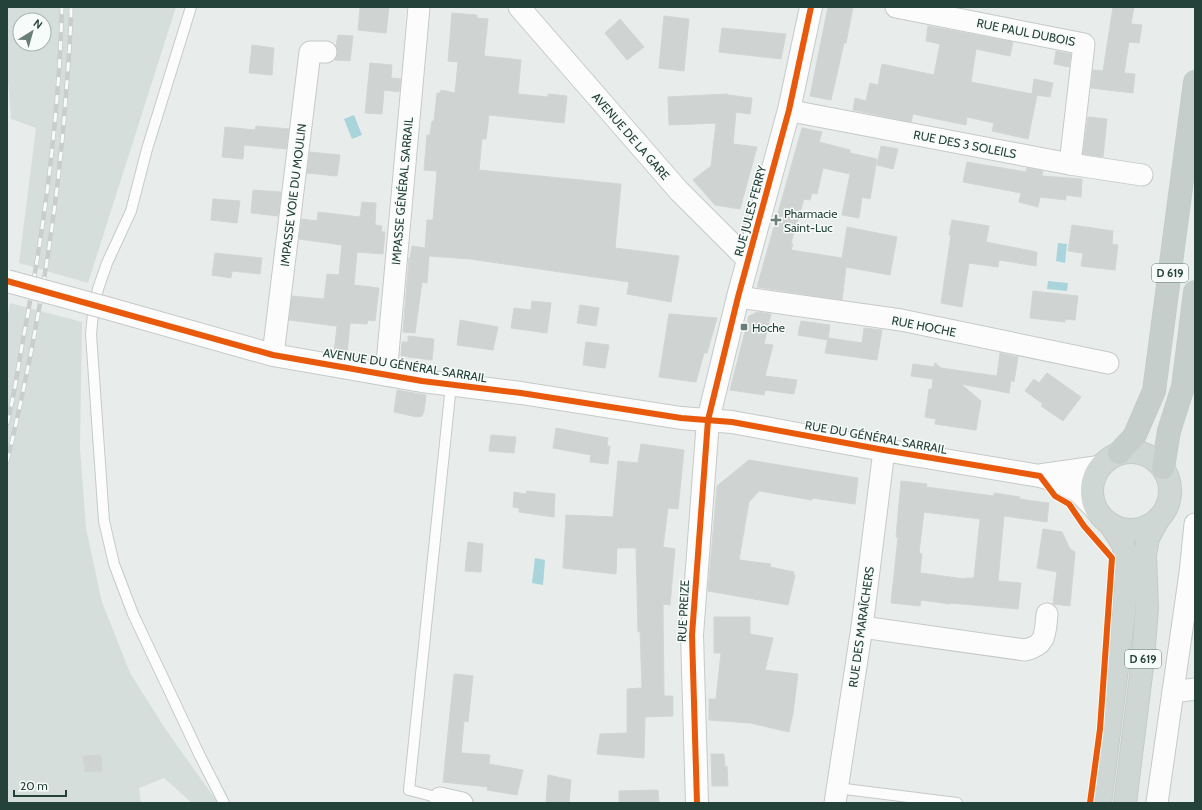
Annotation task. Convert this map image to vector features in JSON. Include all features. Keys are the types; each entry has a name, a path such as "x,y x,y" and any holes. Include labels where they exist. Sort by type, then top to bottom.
{"highway":[{"name":"D 619","path":"1119,453 1134,437 1154,391 1195,82"},
{"name":"D 619","path":"1163,468 1169,431 1183,387 1195,292"}],"main road":[{"path":"1131,451 1143,453 1154,459 1163,468 1169,480 1170,494 1167,507 1159,518 1148,526 1139,529 1129,530 1119,528 1103,516 1092,499 1093,478 1099,467 1108,459 1119,453 1131,451"},
{"name":"D 619","path":"1100,803 1124,613 1126,584 1123,546 1103,516"},
{"name":"D 619","path":"1125,803 1148,608 1145,555 1148,538 1159,518"}],"street":[{"name":"IMPASSE GÉNÉRAL SARRAIL","path":"386,374 419,7"},
{"name":"AVENUE DE LA GARE","path":"519,7 679,191 748,260"},
{"name":"RUE JULES FERRY","path":"708,420 738,297 789,110 811,7"},
{"name":"RUE PAUL DUBOIS","path":"896,7 1084,44 1070,164"},
{"name":"IMPASSE VOIE DU MOULIN","path":"274,355 310,52 326,52"},
{"name":"RUE DES 3 SOLEILS","path":"789,110 802,114 1070,164 1142,175"},
{"name":"AVENUE DU GÉNÉRAL SARRAIL","path":"7,281 274,355 451,385 521,393 674,417 708,420"},
{"name":"RUE HOCHE","path":"738,297 901,320 1108,363"},
{"name":"RUE DU GÉNÉRAL SARRAIL","path":"708,420 732,422 884,450 1040,476 1060,482 1078,491 1103,516"},
{"name":"RUE PREIZE","path":"697,803 692,635 708,420"},
{"name":"RUE DES MARAÎCHERS","path":"836,795 862,627 884,450"},
{"name":"RUE DU GÉNÉRAL SARRAIL","path":"1040,476 1099,467"},
{"path":"1157,803 1190,573 1195,524"},
{"path":"862,627 1025,650 1033,648 1045,637 1047,614"},
{"path":"1173,692 1195,689"},
{"path":"440,798 462,803"}],"lane":[{"path":"191,7 147,149 131,211 106,263 98,289 93,313 91,334 104,521 114,564 133,614 200,756 224,803"},
{"path":"440,798 409,790 451,385"},
{"path":"836,795 957,803"}],"shaded area":[{"path":"7,7 176,7 88,283 19,263 36,128 11,119 7,68"},
{"path":"10,303 82,322 80,448 86,528 102,602 130,673 166,730 216,800 215,803 192,803 164,778 139,788 141,803 7,803 7,320"}],"water":[{"path":"354,115 362,135 352,139 344,119"},
{"path":"1058,243 1067,244 1065,263 1056,261"},
{"path":"1048,281 1068,283 1067,291 1047,289"},
{"path":"535,558 545,560 543,585 532,583"}],"building":[{"path":"360,7 389,7 386,33 358,30"},
{"path":"828,7 853,7 846,43 844,43 831,100 810,96"},
{"path":"1113,7 1134,7 1131,24 1142,25 1139,43 1129,42 1124,73 1135,74 1133,93 1091,88 1093,70 1103,71"},
{"path":"452,13 477,15 477,18 488,19 484,56 521,60 518,94 548,97 548,94 567,96 564,123 489,115 486,139 482,139 479,170 621,184 615,248 679,256 671,302 627,294 629,282 470,259 429,256 427,283 422,282 415,333 403,332 409,258 412,246 425,248 427,220 433,220 437,171 424,170 427,135 430,135 432,121 434,121 437,93 440,93 441,90 455,93 458,62 448,61"},
{"path":"664,16 689,19 684,71 659,68"},
{"path":"620,19 644,47 627,60 605,33"},
{"path":"928,26 1013,42 1010,56 976,49 971,82 1032,94 1034,79 1053,83 1050,97 1037,95 1028,139 992,131 994,123 967,117 966,125 913,114 911,122 853,110 855,98 866,101 870,83 878,85 882,64 934,75 940,44 926,41"},
{"path":"722,28 786,34 781,59 719,52"},
{"path":"338,35 353,36 350,61 335,60 338,52 336,46"},
{"path":"252,45 274,48 272,75 249,73"},
{"path":"1056,51 1071,54 1069,67 1054,64"},
{"path":"370,63 392,65 391,78 401,79 399,92 384,90 382,114 365,113"},
{"path":"728,94 752,98 750,114 736,112 733,144 757,147 740,209 715,205 693,180 711,166 716,123 669,125 668,97"},
{"path":"1088,117 1107,119 1103,157 1083,154"},
{"path":"256,126 289,129 286,149 244,145 243,159 222,157 225,127 255,130"},
{"path":"802,128 822,132 819,142 850,150 850,153 877,159 870,199 862,197 859,218 842,215 850,174 823,168 817,194 812,193 810,200 804,199 791,243 793,244 791,250 842,258 847,227 897,237 890,275 846,267 842,300 757,287"},
{"path":"881,146 898,149 893,169 877,165"},
{"path":"310,152 340,155 337,176 307,173"},
{"path":"967,162 1026,172 1027,168 1043,171 1042,176 1082,179 1081,197 1066,195 1066,200 1040,197 1038,207 1019,202 1021,193 963,182"},
{"path":"253,190 281,192 278,216 251,213"},
{"path":"213,199 240,201 237,223 211,220"},
{"path":"362,202 376,203 375,225 382,226 381,232 385,232 383,254 357,252 354,285 379,288 375,321 368,320 367,324 350,323 347,354 334,353 337,326 289,320 292,296 324,299 327,274 339,275 342,245 299,239 302,219 317,221 318,212 360,217"},
{"path":"952,220 989,226 986,242 1037,252 1036,266 999,260 998,267 969,263 962,307 941,303"},
{"path":"1072,225 1113,231 1112,244 1118,245 1115,270 1081,266 1083,253 1068,251"},
{"path":"215,253 262,258 260,274 232,271 231,278 212,275"},
{"path":"1033,291 1078,296 1075,320 1065,319 1065,322 1030,318"},
{"path":"532,301 551,303 547,333 511,328 514,308 531,310"},
{"path":"580,305 599,308 596,326 577,323"},
{"path":"757,312 771,314 764,344 773,345 765,376 797,380 794,394 765,390 764,395 730,390 749,316"},
{"path":"669,314 717,318 707,353 704,353 696,382 659,377"},
{"path":"460,320 498,327 493,350 457,345"},
{"path":"801,321 830,325 828,340 798,335"},
{"path":"864,328 882,330 877,360 825,353 828,338 862,343"},
{"path":"408,336 434,339 432,360 401,356 402,342 408,342"},
{"path":"586,342 609,345 605,368 583,365"},
{"path":"1000,353 1018,357 1014,382 1011,380 1009,393 961,384 981,401 976,430 935,424 936,419 925,417 929,389 932,389 933,379 911,376 913,364 934,367 935,363 941,368 997,376"},
{"path":"1047,373 1081,397 1063,421 1041,406 1043,404 1025,391 1034,379 1039,383"},
{"path":"397,390 426,395 422,416 417,417 394,412"},
{"path":"556,428 608,438 607,446 610,446 608,464 590,462 591,455 553,448"},
{"path":"491,435 516,437 514,453 489,451"},
{"path":"641,444 684,450 678,509 668,508 663,547 675,549 670,605 663,604 664,696 673,696 673,716 645,717 644,758 597,754 600,734 627,733 627,689 642,688 640,631 638,632 636,548 617,548 616,574 563,568 566,515 613,517 618,461 638,463"},
{"path":"749,460 858,478 855,504 812,498 812,500 759,491 749,502 739,560 771,564 770,567 794,572 793,574 795,575 788,605 708,591 717,486"},
{"path":"901,481 927,484 926,487 994,496 994,493 1020,497 1019,499 1049,503 1047,522 1004,516 998,581 1021,583 1018,609 950,604 921,600 920,606 891,603 898,537 896,537","holes":["924,512 980,519 974,578 965,579 920,573 922,554 919,553"]},
{"path":"527,491 555,494 554,517 519,512 519,508 513,507 514,492 526,494"},
{"path":"1043,529 1062,532 1070,549 1075,552 1070,606 1053,604 1057,572 1037,568"},
{"path":"468,542 483,544 481,572 465,571"},
{"path":"714,617 750,617 750,634 773,638 765,670 798,674 789,732 750,723 709,720 709,699 716,699 721,653 714,653"},
{"path":"454,674 473,676 468,722 464,721 461,753 490,755 489,764 523,770 517,795 487,790 488,787 443,782"},
{"path":"711,754 724,754 725,767 727,766 728,786 712,786"},
{"path":"101,755 102,771 85,772 83,756"},
{"path":"548,775 571,780 569,803 546,803"},
{"path":"658,790 659,803 619,803 619,791"}],"railway":[{"path":"7,424 15,388 45,209 58,88 62,7"},
{"path":"7,462 36,326 51,234 62,141 71,7"}],"cycle path":[{"path":"697,803 692,635 708,420 738,297 789,110 811,7"},
{"path":"7,281 273,355 422,381 521,393 681,418 732,422 884,450 1040,476 1055,496 1069,504 1084,526 1112,558 1100,729 1090,803"}],"place":[{"name":"Pharmacie Saint-Luc","path":"776,220"},
{"name":"Hoche","path":"744,327"}]}
